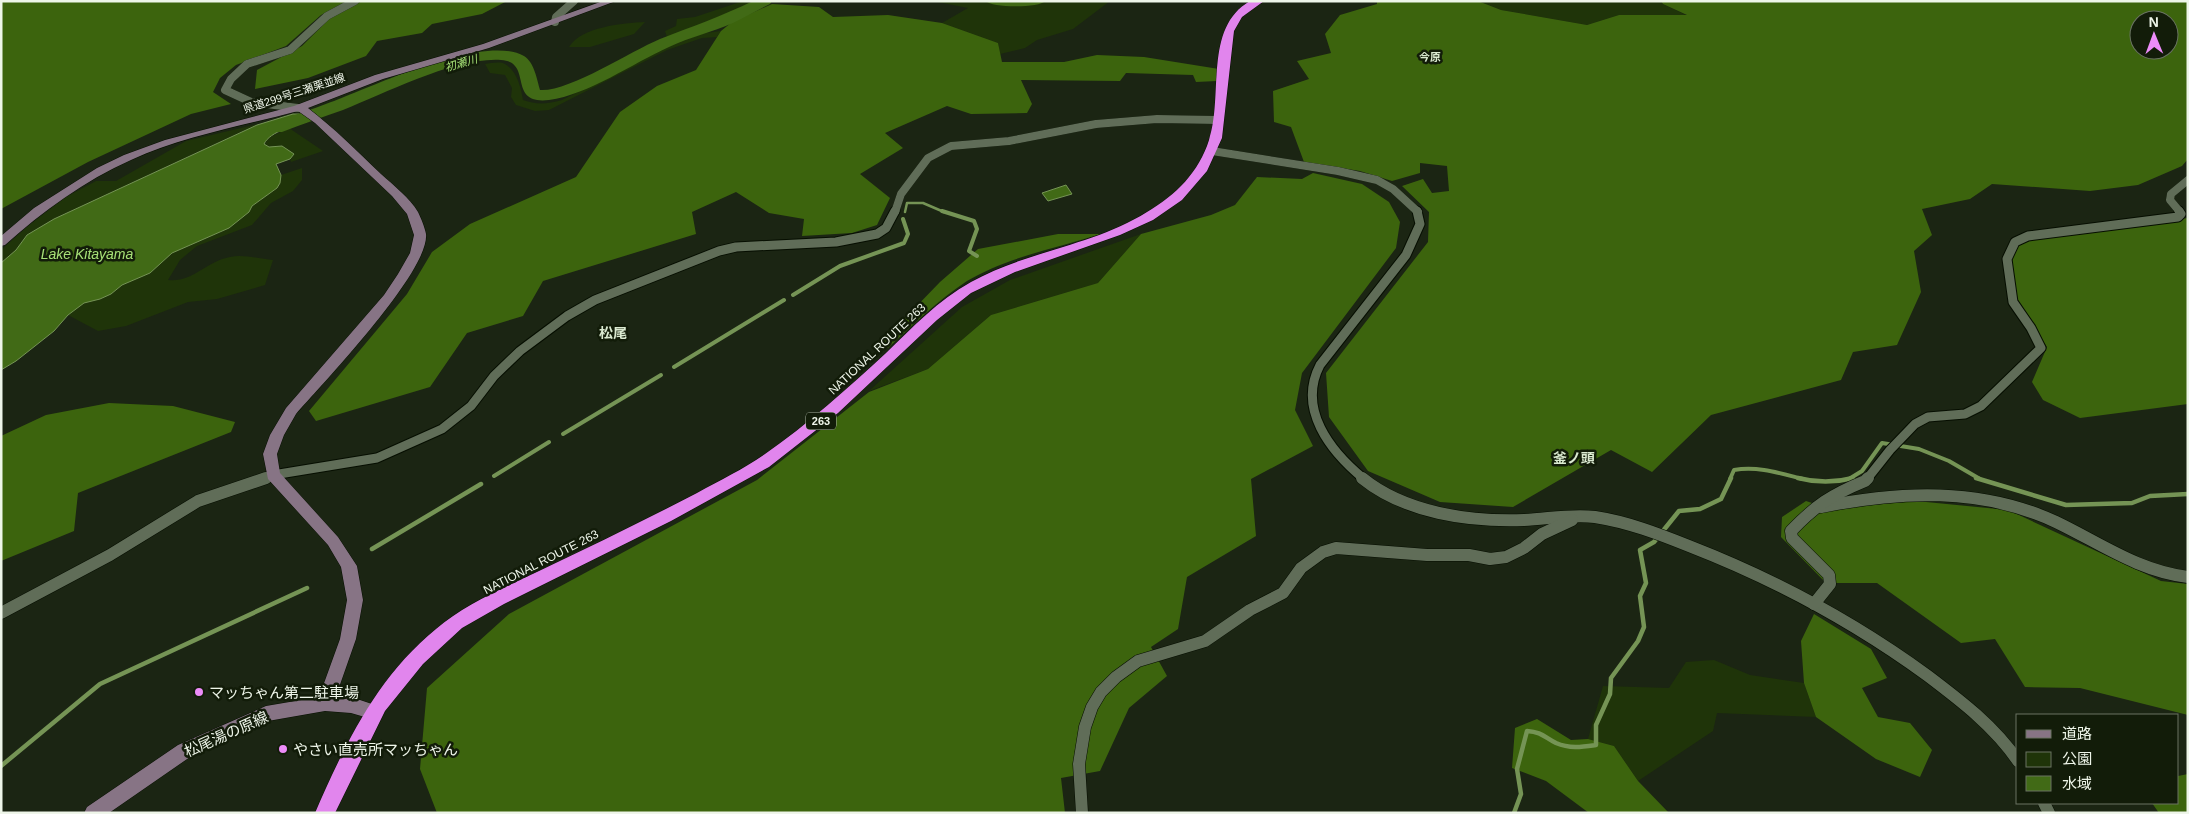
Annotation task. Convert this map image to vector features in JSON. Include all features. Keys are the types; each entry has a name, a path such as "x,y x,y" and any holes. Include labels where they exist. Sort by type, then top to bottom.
{"highway":[{"name":"NATIONAL ROUTE 263","path":"325,813 375,712 406,671 434,641 466,618 515,590 685,507 758,467 802,436 840,405 943,308 970,289 1013,267 1105,238 1172,203 1187,189 1212,151 1231,25 1240,12 1259,1"}],"street":[{"path":"325,703 348,639 355,600 349,566 333,541 273,475 270,454 277,435 291,411 388,298 416,254 420,235 413,213 396,194 319,121 300,108 261,104 238,99 225,90 231,79 247,64 290,50 326,16 356,1"},
{"path":"555,22 556,17 574,1"},
{"name":"県道299号三瀬栗並線","path":"1,242 38,210 101,170 128,157 196,134 300,108 388,74 486,46 612,1"},
{"path":"1,612 110,555 198,501 273,475 378,458 442,429 471,406 494,376 520,351 566,316 595,300 719,251 736,247 836,242 877,234 886,228 894,215 901,194 928,158 951,146 1009,141 1096,124 1157,120 1218,120"},
{"path":"1212,151 1338,171 1377,180 1393,189 1418,212 1420,224 1406,255 1320,365 1312,384 1318,424 1332,445 1362,478 1385,494 1412,506 1447,514 1514,520 1584,516 1640,527 1709,553 1783,587 1869,634 1923,672 1991,727 2016,758"},
{"path":"1814,604 1830,584 1829,575 1792,538 1790,531 1812,509 1839,492 1865,481 1915,424 1928,417 1965,414 1981,406 2041,348 2031,328 2013,302 2007,259 2015,242 2028,236 2178,217 2181,214 2170,200 2171,194 2188,180"},
{"path":"1812,509 1854,500 1891,496 1962,495 2004,504 2053,521 2148,569 2170,576 2188,577"},
{"path":"1082,813 1079,764 1085,727 1092,707 1101,692 1116,677 1138,661 1205,640 1250,610 1283,593 1301,568 1323,552 1336,548 1427,555 1468,555 1490,559 1506,557 1524,548 1542,534 1562,523 1584,516"},
{"name":"松尾湯の原線","path":"93,813 184,751 266,714 325,703 351,706 375,712"}],"green space":[{"path":"743,1 753,1 719,18 667,37 665,31 676,26 677,19 695,17"},
{"path":"933,1 1110,1 1073,29 1037,40 1025,48 1000,54 998,43 942,23 968,8"},
{"path":"1478,1 1661,1 1663,4 1688,16 1619,15 1587,25 1501,10"},
{"path":"645,22 634,34 590,47 569,47 583,35 603,27"},
{"path":"721,31 717,37 702,38 667,50 549,110 535,111 516,105 511,97 512,88 505,75 490,73 485,64 498,62 505,64 513,71 520,85 523,100 533,103 547,103 562,100 659,50 698,34"},
{"path":"258,124 54,219 27,235 16,250 1,263 1,250 28,226 66,197 96,181 116,181 186,141"},
{"path":"289,128 323,151 291,162 290,159 293,156 282,146 269,147 264,145 268,138"},
{"path":"302,168 302,180 293,191 271,203 252,225 197,246 180,260 168,280 185,278 222,259 240,256 273,260 265,285 217,299 188,302 126,326 98,331 68,315 84,303 111,294 122,285 150,273 172,253 229,228 249,212 252,206 277,188 281,175"},
{"path":"1141,234 1098,283 991,315 928,369 869,391 962,307 1010,280"},
{"path":"1714,660 1750,675 1804,683 1816,717 1717,713 1713,731 1638,781 1614,746 1588,739 1603,686 1669,688 1686,662"}],"shaded area":[{"path":"1,1 350,1 321,15 286,46 236,65 220,78 213,92 231,104 191,114 88,162 1,209"},
{"path":"362,1 507,1 482,14 432,24 422,33 377,41 366,56 308,78 255,89 257,70 302,46 331,17"},
{"path":"1377,1 1478,1 1501,10 1587,25 1619,15 1687,15 1663,4 1661,1 2188,1 2188,159 2182,166 2138,185 2090,191 1992,184 1970,199 1922,209 1932,235 1914,251 1921,292 1897,345 1853,352 1841,380 1711,415 1652,472 1611,450 1513,507 1440,502 1368,471 1329,417 1326,373 1428,242 1429,212 1402,186 1423,179 1432,193 1449,191 1447,166 1420,163 1420,173 1392,181 1360,171 1304,162 1291,127 1274,122 1273,91 1309,79 1297,61 1331,53 1325,34 1340,15 1377,4"},
{"path":"772,4 819,7 833,17 888,15 942,23 998,43 1002,62 1064,62 1097,55 1144,57 1219,69 1217,81 1196,82 1193,75 1126,73 1120,81 1021,80 1032,104 1027,113 971,114 947,106 885,133 903,148 860,174 890,198 877,225 852,233 802,236 804,219 769,213 736,192 692,212 696,234 543,281 523,316 467,333 430,387 316,421 309,411 407,294 432,252 470,224 576,177 620,112 657,86 696,70 721,31 732,22"},
{"path":"1313,173 1362,184 1389,202 1400,222 1396,248 1302,373 1295,410 1313,446 1251,479 1256,536 1187,577 1178,629 1151,647 1167,676 1129,708 1100,771 1061,778 1065,813 437,813 420,769 427,688 509,614 757,480 869,392 928,369 991,315 1098,283 1141,234 1211,215 1235,205 1257,177 1302,179"},
{"path":"2188,218 2188,404 2080,418 2043,400 2032,382 2047,347 2018,304 2012,260 2018,243 2052,234"},
{"path":"1058,234 1101,234 1015,259 982,273 946,296 888,348 881,343 940,282 978,249"},
{"path":"109,403 173,406 235,422 231,432 78,493 74,531 1,561 1,436 46,415"},
{"path":"1806,501 1830,509 1916,501 2008,510 2161,581 2188,584 2188,715 2080,688 2025,687 1995,639 1961,643 1877,583 1826,583 1781,537 1782,517"},
{"path":"1814,614 1871,649 1887,678 1862,688 1878,717 1910,723 1932,750 1920,777 1876,759 1816,717 1804,683 1801,641"},
{"path":"1537,719 1571,740 1588,739 1614,746 1638,781 1669,813 1589,813 1546,781 1512,768 1515,728"},
{"path":"2188,774 2188,813 2159,813 2153,804 2179,804 2179,776"}],"water":[{"name":"Lake Kitayama","path":"293,114 299,114 309,121 277,132 267,139 264,144 269,147 282,146 294,154 290,159 276,164 281,175 277,188 252,206 249,212 229,228 172,253 150,273 122,285 111,294 84,303 68,315 54,331 16,361 1,370 1,263 16,250 27,235 54,219 257,125"},
{"path":"1066,185 1072,194 1048,201 1042,193"}],"waterway":[{"name":"初瀬川","path":"276,128 428,70 480,57 501,55 520,61 529,79 532,93 545,95 567,91 664,43 727,20 765,1"},
{"name":"初瀬川","path":"993,1 1038,1"},
{"path":"905,212 907,203 923,203 944,212"},
{"path":"942,211 974,221 977,229 969,251 977,256"},
{"path":"793,295 840,266 904,243 908,234 903,219"},
{"path":"674,367 784,300"},
{"path":"563,434 661,375"},
{"path":"494,476 549,442"},
{"path":"1849,479 1862,471 1882,443 1919,449 1949,461 1980,479"},
{"path":"1730,479 1734,470 1743,469 1768,471 1803,479"},
{"path":"1514,813 1521,794 1517,769 1527,731 1540,734 1566,746 1596,745 1596,725 1610,694 1611,678 1638,641 1644,627 1640,596 1646,583 1640,550 1654,542 1679,511 1700,509 1721,499 1731,478"},
{"path":"1798,478 1825,482 1849,479"},
{"path":"1976,478 2066,505 2132,503 2150,496 2188,494"},
{"path":"372,549 481,484"},
{"path":"1,766 100,684 307,588"}],"place":[{"name":"マッちゃん第二駐車場","path":"199,692"},
{"name":"やさい直売所マッちゃん","path":"283,749"}],"district":[{"name":"今原","path":"1430,57"},
{"name":"松尾","path":"613,333"},
{"name":"釜ノ頭","path":"1574,458"}]}
